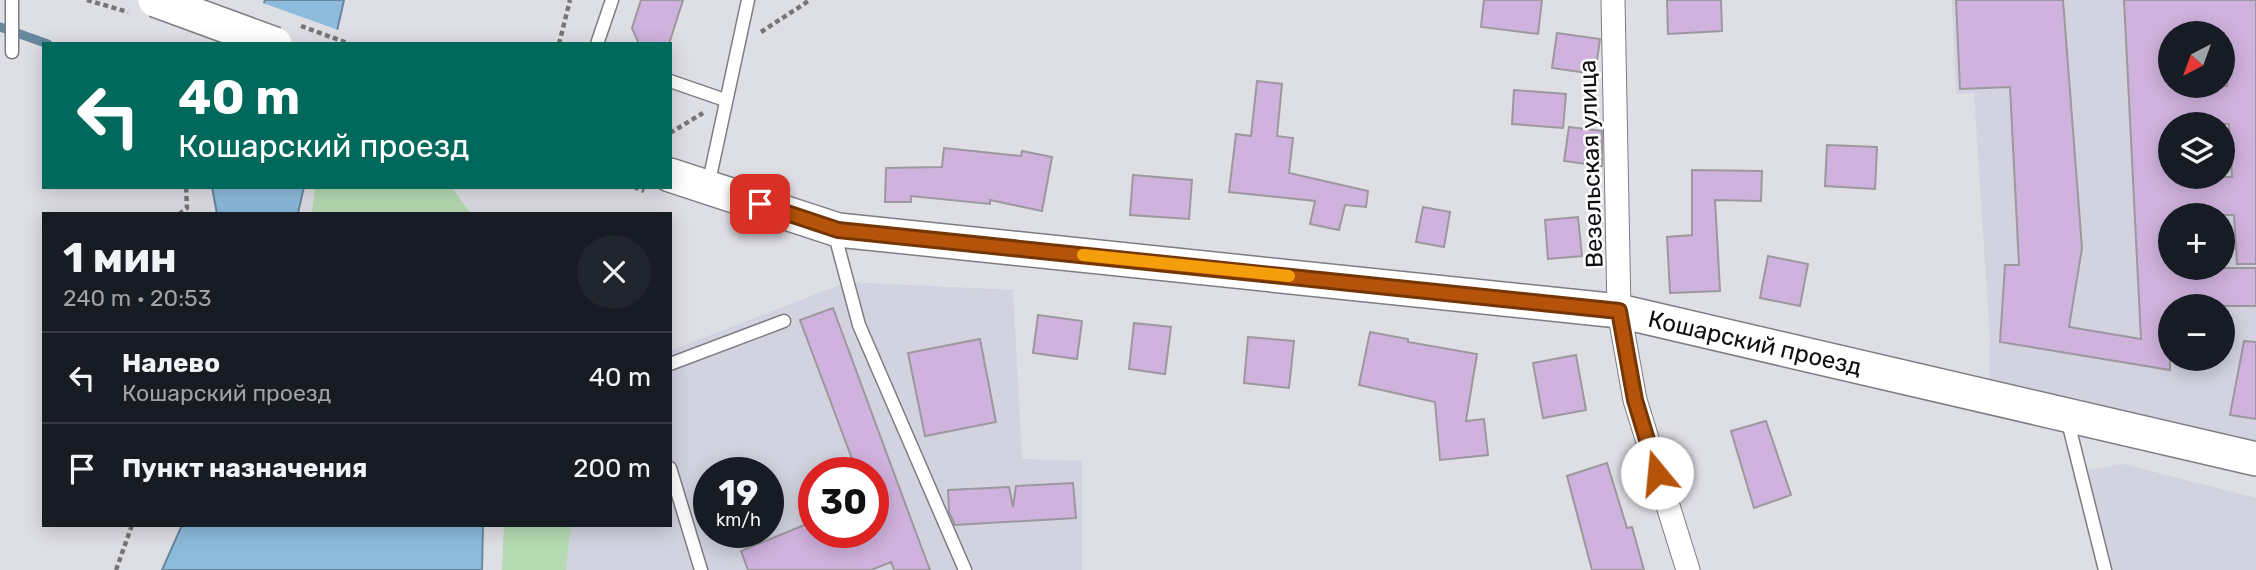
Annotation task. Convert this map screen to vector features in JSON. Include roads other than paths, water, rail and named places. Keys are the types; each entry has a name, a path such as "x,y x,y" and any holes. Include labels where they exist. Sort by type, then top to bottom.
{"street":[{"name":"Везельская улица","path":"1613,0 1619,311 1635,400 1688,570"},
{"path":"143,6 268,42"},
{"name":"Кошарский проезд","path":"672,176 838,230 1619,311 2256,459"}],"lane":[{"path":"11,46 12,0"},
{"path":"598,42 612,0"},
{"path":"708,186 740,26 748,0"},
{"path":"672,82 725,100"},
{"path":"838,230 837,243 859,325 965,570"},
{"path":"672,363 783,321"},
{"path":"2067,417 2105,570"},
{"path":"672,475 701,570"}],"water":[{"path":"265,0 344,0 334,42 251,42"},
{"path":"212,189 304,189 298,212 217,212"},
{"path":"181,527 483,527 482,570 162,570"}],"waterway":[{"path":"0,27 42,42"}]}
